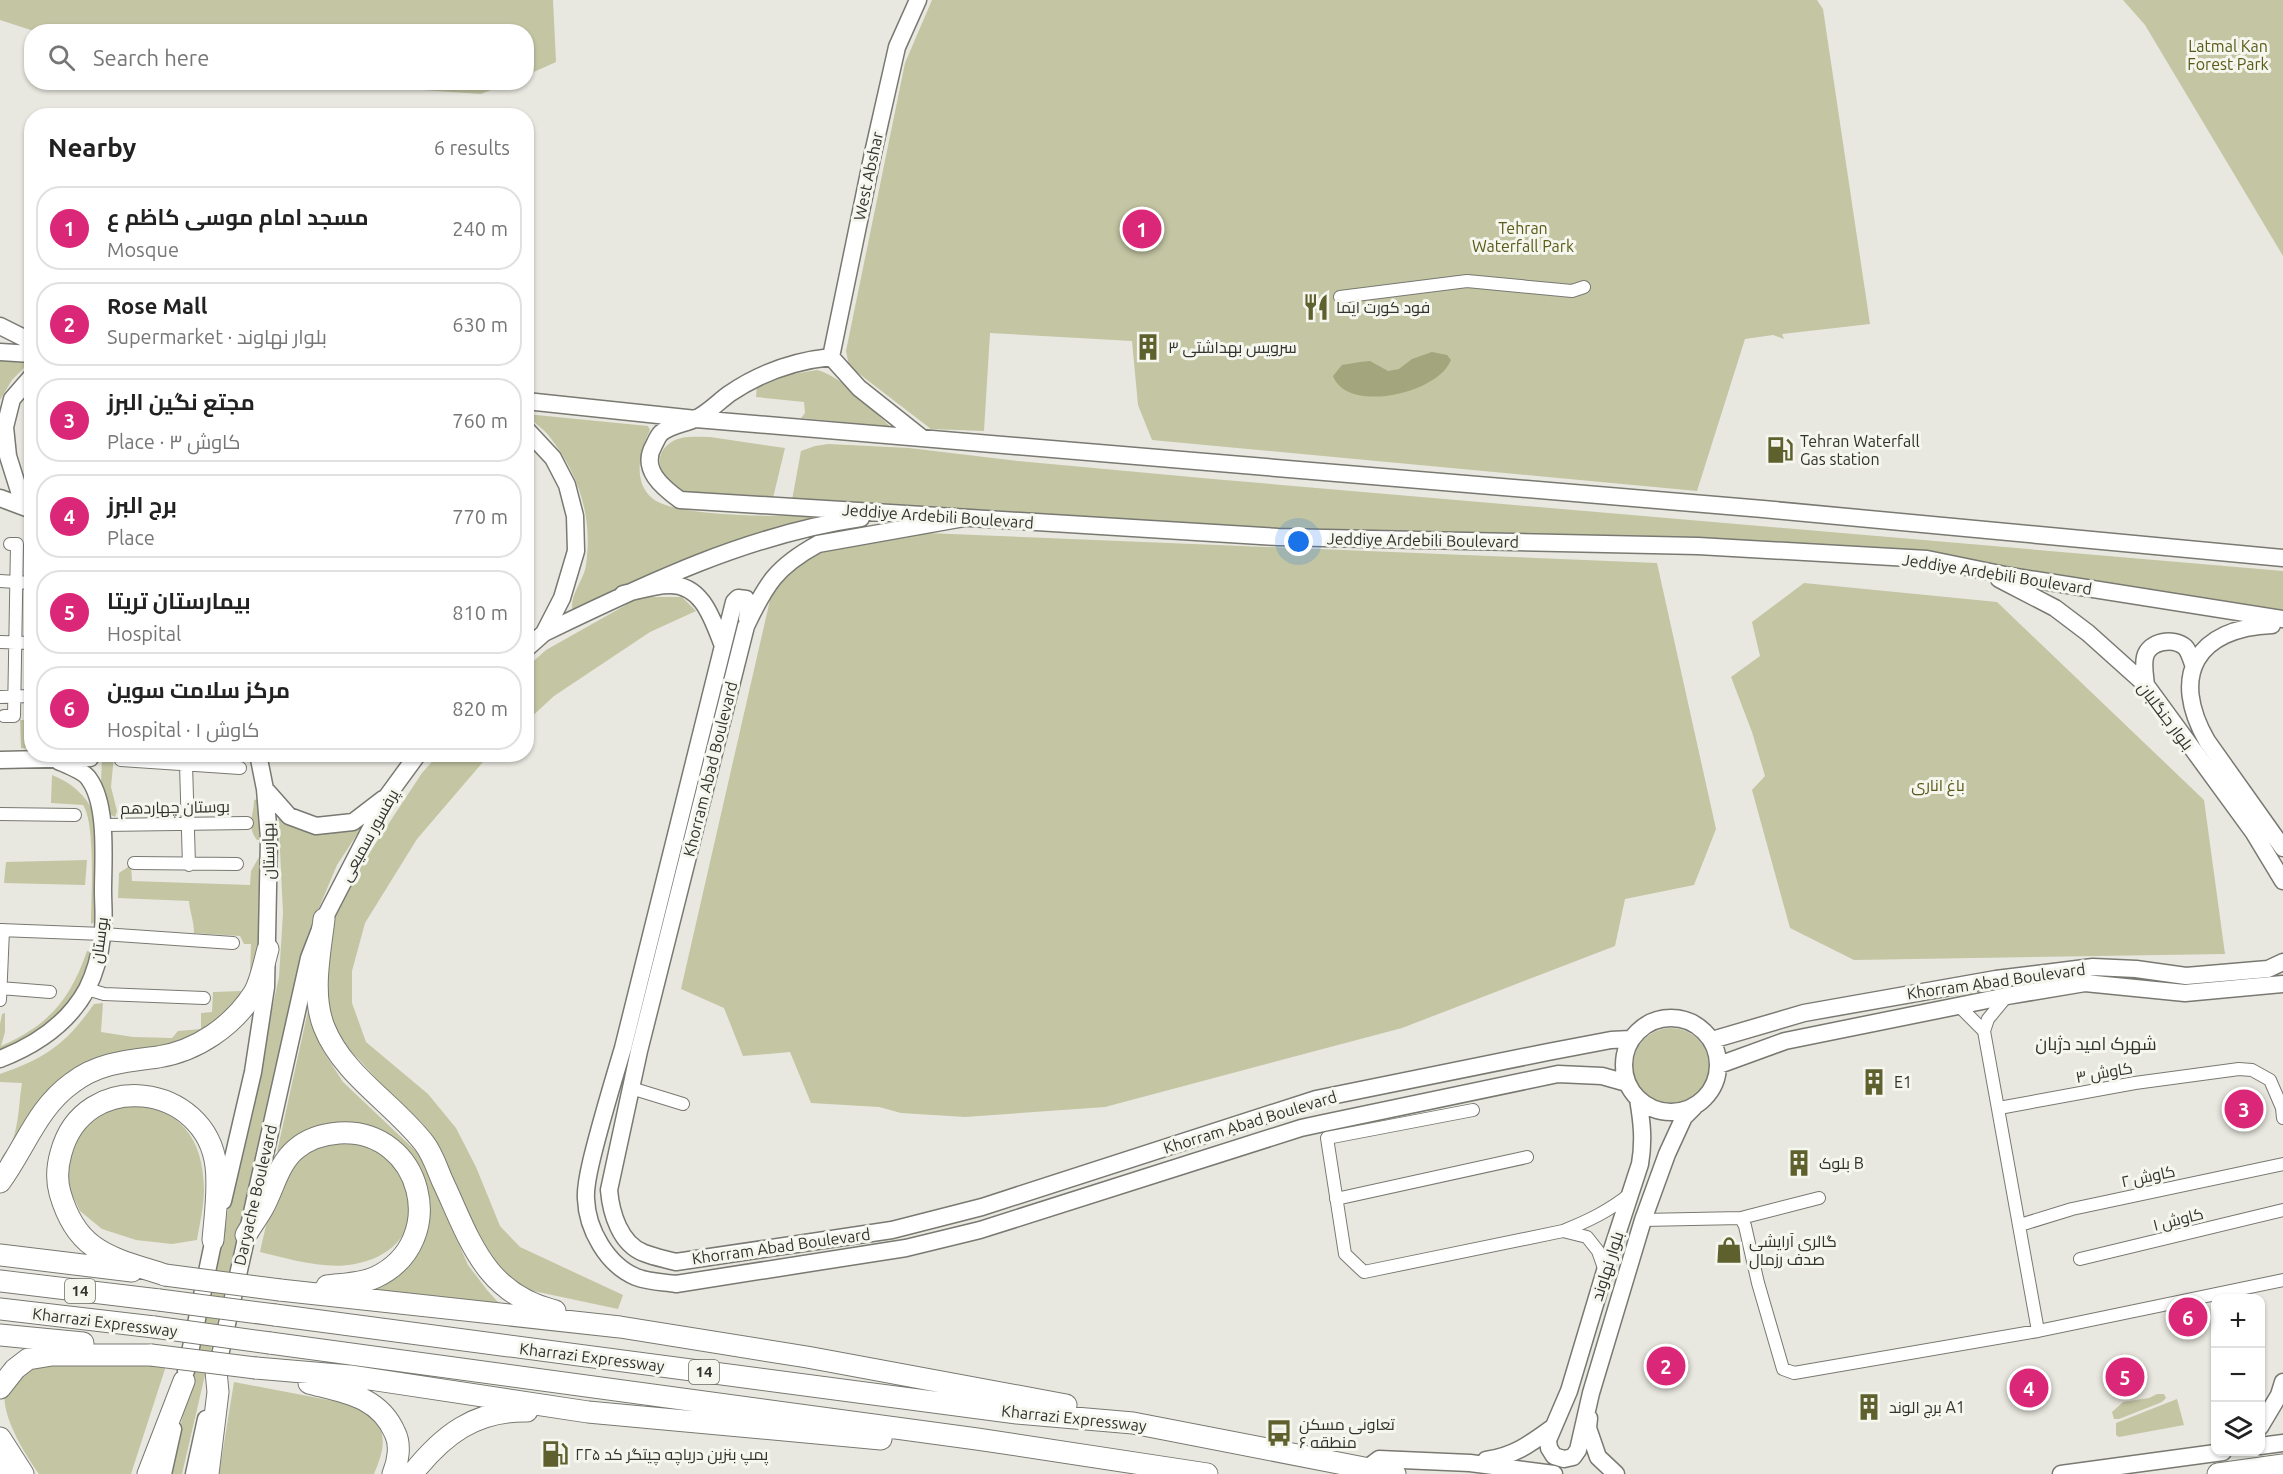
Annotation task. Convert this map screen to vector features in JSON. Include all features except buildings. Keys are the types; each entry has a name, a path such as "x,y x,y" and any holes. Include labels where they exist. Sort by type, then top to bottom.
{"highway":[{"path":"324,918 317,1005 323,1026 336,1051 426,1144 477,1256 498,1281 537,1306 620,1327"},
{"path":"0,1182 14,1163 45,1108 72,1082 88,1072 111,1064 162,1056 190,1048 214,1035 232,1019 255,991 268,949"},
{"path":"165,1275 93,1246 71,1225 58,1185 57,1166 64,1142 76,1120 97,1104 123,1096 155,1096 181,1109 201,1129 211,1147 216,1166 213,1240"},
{"path":"246,1235 263,1207 285,1161 296,1149 307,1142 334,1133 362,1134 378,1140 403,1160 418,1194 420,1211 417,1230 402,1258 375,1278 357,1283 280,1290"},
{"path":"0,1255 280,1290 620,1327 807,1357 965,1386 1077,1407 1133,1423"},
{"name":"Kharrazi Expressway","path":"0,1281 1017,1413 1133,1423 1395,1474"},
{"name":"Kharrazi Expressway","path":"0,1309 154,1327 977,1439 1208,1474"},
{"path":"0,1335 80,1343 151,1355 256,1368 350,1376 588,1412 938,1445 977,1439"},
{"path":"0,1388 15,1369 28,1359 52,1355 151,1355"},
{"path":"256,1368 351,1394 378,1407 390,1420 398,1440 397,1464 393,1474"},
{"path":"208,1474 218,1392 216,1371"},
{"path":"148,1474 184,1381"},
{"path":"412,1474 449,1434 471,1421 495,1414 522,1411 588,1412"},
{"path":"0,1438 23,1474"},
{"path":"2218,1474 2283,1465"},
{"path":"0,1468 4,1474"}],"street":[{"name":"West Abshar","path":"831,357 897,47 918,0"},
{"path":"1340,297 1467,281 1572,291 1584,287"},
{"path":"0,326 24,338"},
{"path":"0,352 24,354"},
{"path":"696,419 716,403 757,377 785,365 831,357 859,388 923,438"},
{"path":"24,385 12,399 5,427 8,456 19,491 24,495"},
{"name":"Jeddiye Ardebili Boulevard","path":"534,402 696,419 1735,506 2283,558"},
{"name":"Jeddiye Ardebili Boulevard","path":"696,419 678,424 660,434 649,453 651,471 662,488 680,500 1278,537 1698,546 1927,559 2283,620"},
{"path":"534,437 554,458 567,485 575,516 576,551 562,598 544,633"},
{"path":"0,498 24,507"},
{"path":"534,642 544,633 623,594 756,542 827,523 900,513"},
{"name":"Khorram Abad Boulevard","path":"746,626 764,588 778,571 798,555 818,544 964,518"},
{"path":"4,716 14,716 17,544 10,544"},
{"name":"بلوار جنگلبان","path":"1982,570 2055,608 2088,633 2146,685 2254,833 2283,881"},
{"path":"0,581 24,582"},
{"path":"623,594 668,584 681,586 696,594 709,610 723,646"},
{"name":"Khorram Abad Boulevard","path":"1627,1083 1602,1076 1558,1074 1408,1114 1325,1130 1301,1128 980,1230 906,1248 676,1284 634,1276 618,1266 595,1236 585,1199 603,1113 631,1049 746,626 749,605 746,599 738,598 734,602 723,646 631,1049 631,1088 610,1182 611,1209 624,1237 641,1252 676,1262 892,1230 982,1207 1316,1099 1611,1040 1631,1039"},
{"path":"2146,685 2145,655 2151,646 2161,641 2175,642 2186,648 2193,664 2207,646 2223,634 2250,626 2283,625"},
{"path":"0,642 24,643"},
{"name":"بلوار جنگلبان","path":"2193,664 2190,679 2191,703 2196,722 2283,848"},
{"path":"0,697 24,696"},
{"path":"0,760 24,759"},
{"path":"67,762 89,778"},
{"name":"بوستان","path":"0,1059 25,1049 46,1035 71,1013 87,989 97,965 103,934 104,825 89,778 90,762"},
{"path":"154,762 240,768"},
{"name":"بهارستان","path":"260,762 265,789 269,838 268,949"},
{"name":"پرفسور سمیعی","path":"324,918 388,795 412,762"},
{"path":"186,764 189,865"},
{"path":"265,789 289,816 316,826 353,822 388,795"},
{"path":"0,814 75,815"},
{"name":"بوستان چهاردهم","path":"104,825 247,823"},
{"path":"134,863 237,864"},
{"name":"Daryache Boulevard","path":"194,1474 309,958 324,918"},
{"path":"50,992 0,992 2,930 233,943"},
{"name":"Daryache Boulevard","path":"163,1474 213,1240 253,1072 266,987 268,949"},
{"name":"Khorram Abad Boulevard","path":"1712,1040 1804,1013 1996,979 2093,966 2186,976 2278,967"},
{"name":"Khorram Abad Boulevard","path":"1719,1065 1785,1041 2007,996 2085,983 2185,993 2283,984"},
{"path":"87,989 104,994 204,998"},
{"path":"2007,996 1988,1018 1984,1031 2038,1332"},
{"path":"1959,1006 1984,1031"},
{"path":"1672,1017 1688,1020 1702,1028 1712,1040 1719,1065 1717,1078 1712,1089 1694,1107 1665,1112 1651,1108 1638,1099 1627,1083 1623,1068 1631,1039 1642,1027 1656,1019 1672,1017"},
{"name":"کاوش ۳","path":"1999,1108 2202,1073 2239,1069 2252,1070 2270,1080 2282,1108 2283,1118"},
{"path":"631,1088 683,1104"},
{"name":"بلوار نهاوند","path":"1552,1428 1569,1391 1631,1193 1643,1146 1638,1099"},
{"name":"بلوار نهاوند","path":"1591,1393 1643,1220 1667,1154 1684,1117 1694,1107"},
{"path":"1408,1114 1473,1110"},
{"path":"1325,1130 1345,1254 1364,1272 1563,1232 1594,1219 1616,1206 1631,1193"},
{"path":"1336,1199 1527,1156"},
{"name":"کاوش ۲","path":"2020,1225 2072,1209 2283,1164"},
{"path":"1643,1220 1741,1218 1819,1198"},
{"name":"کاوش ۱","path":"2080,1259 2283,1210"},
{"path":"1741,1218 1783,1369 1794,1373 2038,1332 2283,1280"},
{"path":"1563,1232 1587,1237 1598,1251 1605,1271"},
{"path":"2265,1419 2279,1395 2283,1382"},
{"path":"1552,1428 1548,1440 1554,1456 1564,1459 1574,1457 1578,1450 1591,1393"},
{"path":"1591,1393 1588,1428 1598,1457 1616,1474"},
{"path":"1470,1463 1505,1458 1552,1428"},
{"path":"2265,1445 2283,1443"},
{"path":"2194,1456 2211,1451"},
{"path":"2061,1474 2211,1454"},
{"path":"1366,1469 1379,1459 1470,1463 1554,1474"}],"green space":[{"path":"0,0 553,0 556,62 534,72 534,24 24,24 24,28 0,20"},
{"name":"Tehran Waterfall Park","path":"932,0 1817,0 1823,9 1870,324 1782,334 1784,339 1773,335 1745,339 1697,491 1152,440 1138,405 1132,341 990,333 984,431 931,429 849,366 846,351 905,63"},
{"name":"Latmal Kan Forest Park","path":"2123,0 2283,0 2283,256 2145,25"},
{"path":"421,90 491,90 481,94"},
{"path":"0,360 24,362 24,368 12,380 0,400"},
{"path":"817,370 847,387 893,429 801,418 805,413 804,402 756,397 757,385 774,377"},
{"path":"534,415 648,426 650,430 641,456 640,475 646,491 652,498 667,505 720,514 753,516 865,515 769,534 700,553 637,580 573,612 574,594 586,565 588,547 585,513 576,481 547,433 534,422"},
{"path":"710,437 785,448 773,498 691,494 672,484 666,478 660,464 660,456 664,449 674,440"},
{"path":"828,444 909,448 1018,461 1213,479 2283,571 2283,613 2156,594 2008,567 1890,551 1796,543 1379,535 792,500 801,451"},
{"path":"878,531 1657,563 1716,829 1694,885 1625,899 1615,946 1402,1028 1105,1107 965,1117 901,1113 879,1107 811,1103 790,1052 743,1056 724,1008 681,989 775,578 810,550"},
{"name":"باغ اناری","path":"1804,583 1997,602 2204,800 2225,954 1854,960 1790,928 1752,790 1765,776 1752,732 1731,677 1760,656 1752,622"},
{"path":"640,597 682,597 696,611 650,632 554,696 534,715 534,661 546,650"},
{"path":"20,720 24,720 24,748 21,748"},
{"path":"102,762 113,762 111,787 117,811 115,817 109,814 101,784"},
{"path":"432,762 483,762 417,839 365,923 352,971 352,1003 366,1042 428,1094 456,1128 476,1167 500,1226 520,1247 623,1295 618,1309 524,1289 496,1265 478,1234 455,1181 423,1124 351,1051 325,1014 331,922 360,867 422,773"},
{"path":"52,775 78,790 94,814 95,922 91,924 91,844 87,815 83,805 51,803"},
{"path":"258,799 260,840 257,840 254,835 251,825 254,800"},
{"path":"278,809 320,833 353,831 369,816 337,865 307,936 182,1474 170,1474 279,977 283,913"},
{"path":"259,857 260,942 255,972 250,973 251,944 244,944 240,936 194,933 189,901 118,898 119,873 131,865 132,881 250,885 251,871"},
{"path":"87,860 85,885 4,883 6,862"},
{"path":"87,951 93,952 68,1005 52,1023 37,1034 0,1053 2,1014 5,1013 5,1032 1,1046 32,1029 56,1009 73,984"},
{"path":"241,991 237,1001 214,1025 167,1048 102,1057 0,1168 1,1159 14,1135 22,1083 0,1082 0,1074 30,1062 54,1048 74,1030 94,1004 103,1003 101,1032 133,1037 172,1038 178,1031 201,1029 201,1013 212,1012 213,992"},
{"path":"309,1006 323,1051 343,1082 420,1155 468,1265 497,1301 520,1315 353,1289 421,1233 396,1141 379,1129 355,1123 329,1123 303,1132 277,1152"},
{"path":"1664,1028 1678,1028 1692,1034 1703,1045 1709,1059 1706,1081 1698,1093 1678,1104 1664,1104 1650,1098 1639,1087 1633,1073 1633,1059 1639,1045 1650,1034"},
{"path":"129,1106 163,1112 186,1129 194,1141 203,1171 204,1189 197,1240 172,1244 136,1240 102,1229 80,1211 70,1190 67,1161 82,1125 108,1110"},
{"path":"339,1140 371,1145 402,1175 409,1191 412,1207 409,1223 402,1237 390,1249 374,1258 355,1264 331,1266 307,1263 260,1252 275,1195 289,1167 308,1149"},
{"path":"28,1364 163,1365 165,1369 131,1474 39,1474 15,1434 4,1399 5,1389"},
{"path":"234,1382 365,1407 378,1423 383,1439 381,1455 374,1474 219,1474"},
{"path":"2157,1394 2164,1394 2166,1398 2162,1402 2114,1419 2112,1412 2123,1402 2149,1398"},
{"path":"2177,1399 2184,1425 2119,1437 2116,1435 2116,1423"}],"shaded area":[{"path":"1432,352 1447,355 1451,360 1443,372 1412,390 1392,395 1373,397 1356,394 1342,388 1333,376 1342,365 1360,362 1370,361 1388,371 1399,369 1412,359"}],"place":[{"name":"مسجد امام موسی کاظم ع","path":"1142,229"},
{"name":"فود کورت ایما","path":"1316,307"},
{"name":"سرویس بهداشتی ۳","path":"1148,347"},
{"name":"Tehran Waterfall Gas station","path":"1780,450"},
{"name":"E1","path":"1874,1082"},
{"name":"مجتع نگین البرز","path":"2244,1109"},
{"name":"بلوک B","path":"1799,1163"},
{"name":"گالری آرایشی صدف رزمال","path":"1729,1250"},
{"name":"مرکز سلامت سوین","path":"2188,1317"},
{"name":"Rose Mall","path":"1666,1366"},
{"name":"بیمارستان تریتا","path":"2125,1377"},
{"name":"برج البرز","path":"2029,1388"},
{"name":"برج الوند A1","path":"1869,1407"},
{"name":"تعاونی مسکن منطقه ۶","path":"1279,1433"},
{"name":"پمپ بنزین دریاچه چیتگر کد ۲۲۵","path":"555,1454"}],"district":[{"name":"شهرک امید دژبان","path":"2096,1044"}]}
